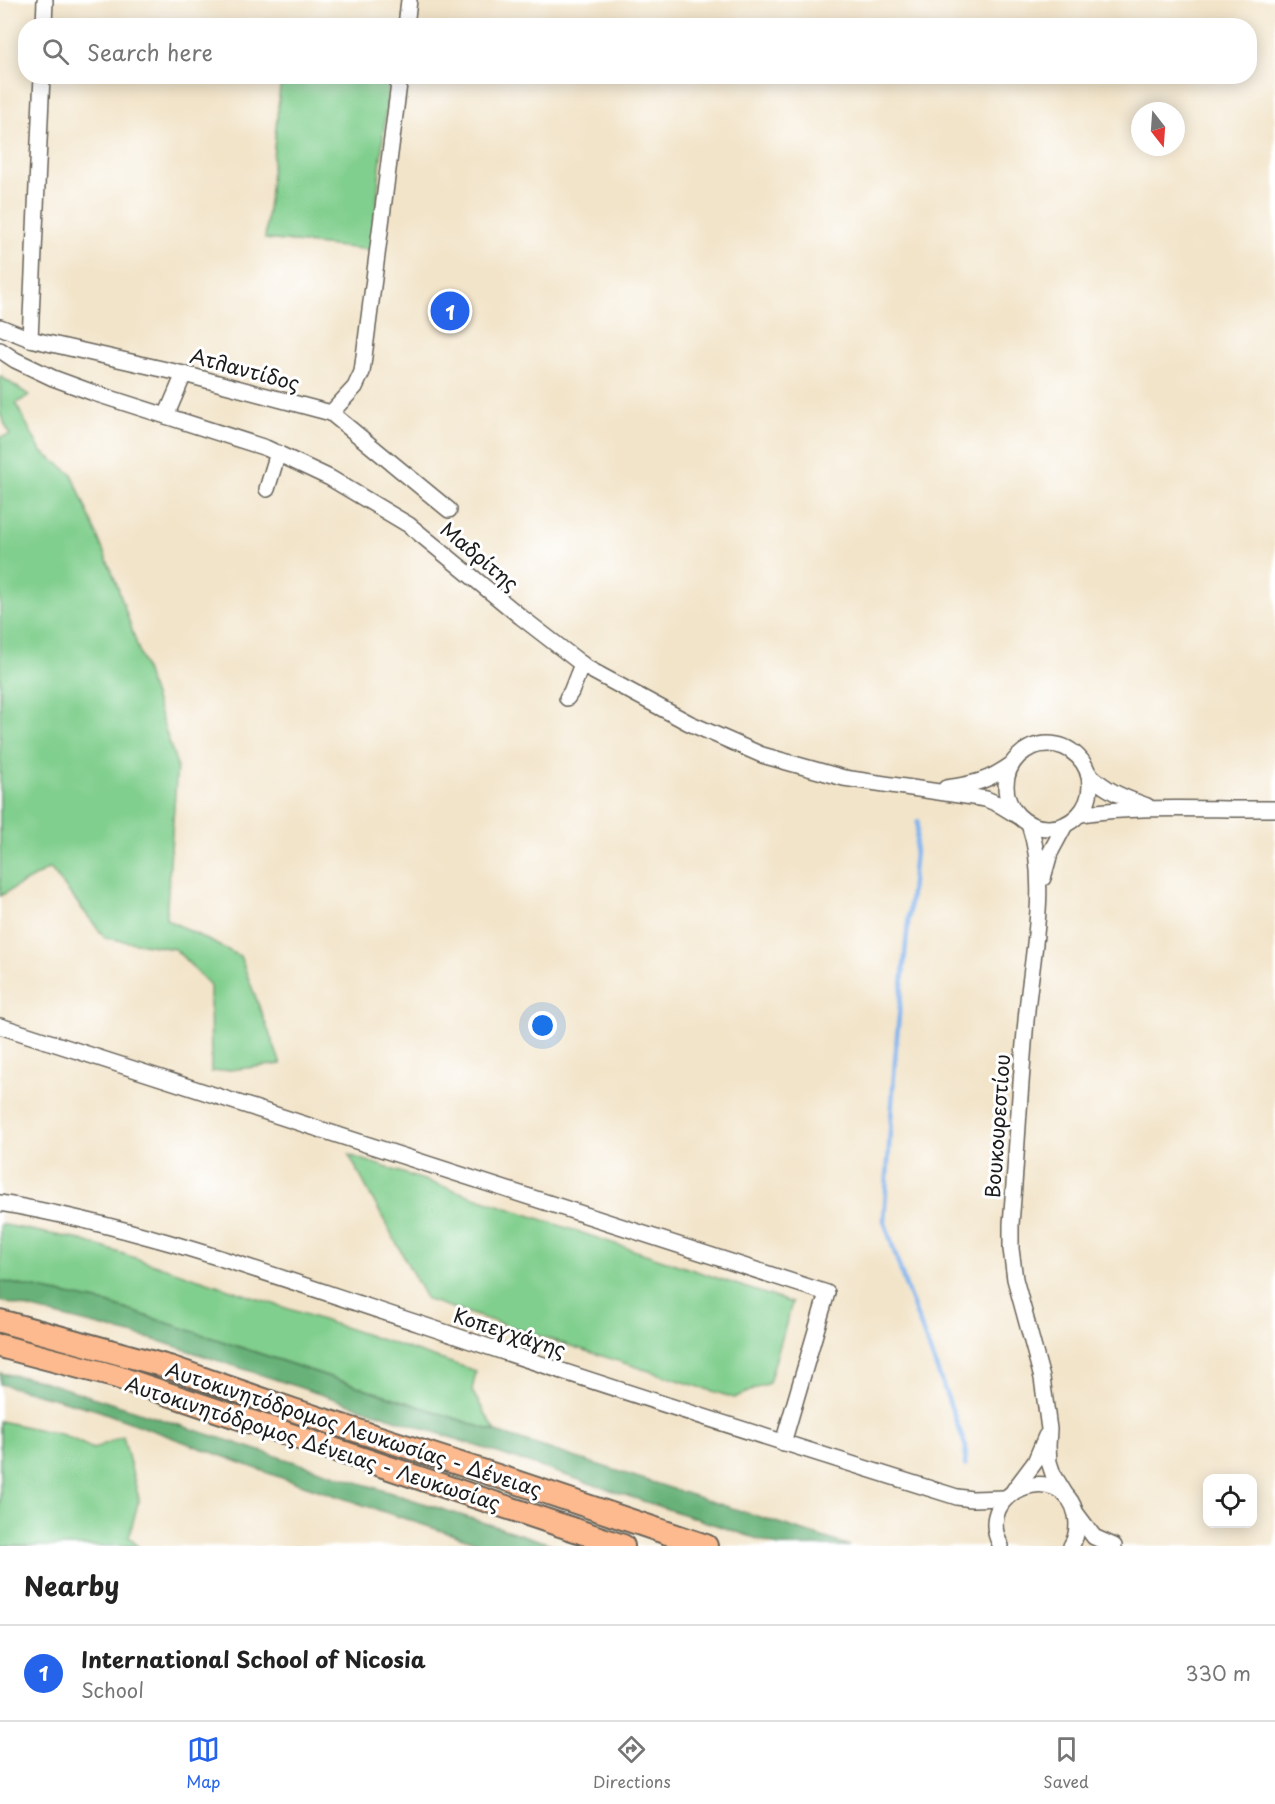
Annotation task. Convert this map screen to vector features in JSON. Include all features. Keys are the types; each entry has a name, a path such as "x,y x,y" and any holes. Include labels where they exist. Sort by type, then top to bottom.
{"highway":[{"name":"Αυτοκινητόδρομος Λευκωσίας - Δένειας","path":"0,1321 169,1367 706,1546"},
{"name":"Αυτοκινητόδρομος Δένειας - Λευκωσίας","path":"0,1347 114,1376 623,1546"}],"street":[{"path":"44,18 45,0"},
{"path":"407,18 409,0"},
{"path":"30,339 42,84"},
{"path":"331,413 355,387 362,372 399,84"},
{"name":"Ατλαντίδος","path":"0,327 30,339 184,374 331,413 449,510"},
{"name":"Μαδρίτης","path":"0,350 15,360 53,378 278,453 330,478 409,525 582,664 689,723 762,755 844,778 986,799 1000,804 1023,820"},
{"path":"166,416 184,374"},
{"path":"267,489 278,453"},
{"path":"567,698 582,664"},
{"path":"1089,774 1091,788 1088,802 1081,814 1056,828 1042,828 1023,820 1010,804 1006,790 1007,777 1012,764 1021,753 1034,746 1047,744 1061,746 1074,752 1089,774 1103,787 1117,795 1152,808"},
{"name":"Μαδρίτης","path":"931,790 982,782 1012,764"},
{"path":"1081,814 1152,808 1275,809"},
{"name":"Βουκουρεστίου","path":"1023,820 1035,843 1039,890 1027,1012 1011,1249 1015,1278 1042,1378 1049,1429 1049,1462 1053,1474 1076,1513"},
{"path":"1039,890 1050,853 1065,825"},
{"path":"0,1026 827,1293 783,1443"},
{"name":"Κοπεγχάγης","path":"0,1203 120,1229 224,1259 783,1443 957,1497 972,1499 1009,1495 1023,1486 1034,1484 1052,1487 1066,1497"},
{"path":"1002,1546 997,1538 995,1524 998,1510 1035,1462 1049,1429"},
{"path":"1071,1546 1075,1541 1078,1527 1076,1513"},
{"path":"1076,1513 1094,1538 1114,1546"}],"green space":[{"path":"280,84 388,84 372,250 265,239"},
{"path":"0,376 29,395 16,404 41,451 72,474 116,582 177,765 166,919 240,956 281,1064 211,1072 210,985 175,949 105,938 50,868 0,896 0,437 10,435 0,414"},
{"path":"349,1155 792,1303 769,1383 734,1398 427,1300"},
{"path":"0,1224 81,1240 476,1371 472,1391 496,1432 107,1303 0,1281"},
{"path":"0,1281 107,1303 850,1546 779,1546 159,1341 0,1301"},
{"path":"0,1373 36,1379 557,1546 487,1546 279,1477 97,1410 0,1384"},
{"path":"0,1421 64,1435 93,1449 123,1436 139,1499 129,1537 138,1546 0,1546"}],"waterway":[{"path":"918,821 896,1046 884,1220 905,1284 966,1447 965,1465"}],"place":[{"name":"International School of Nicosia","path":"450,311"}]}
